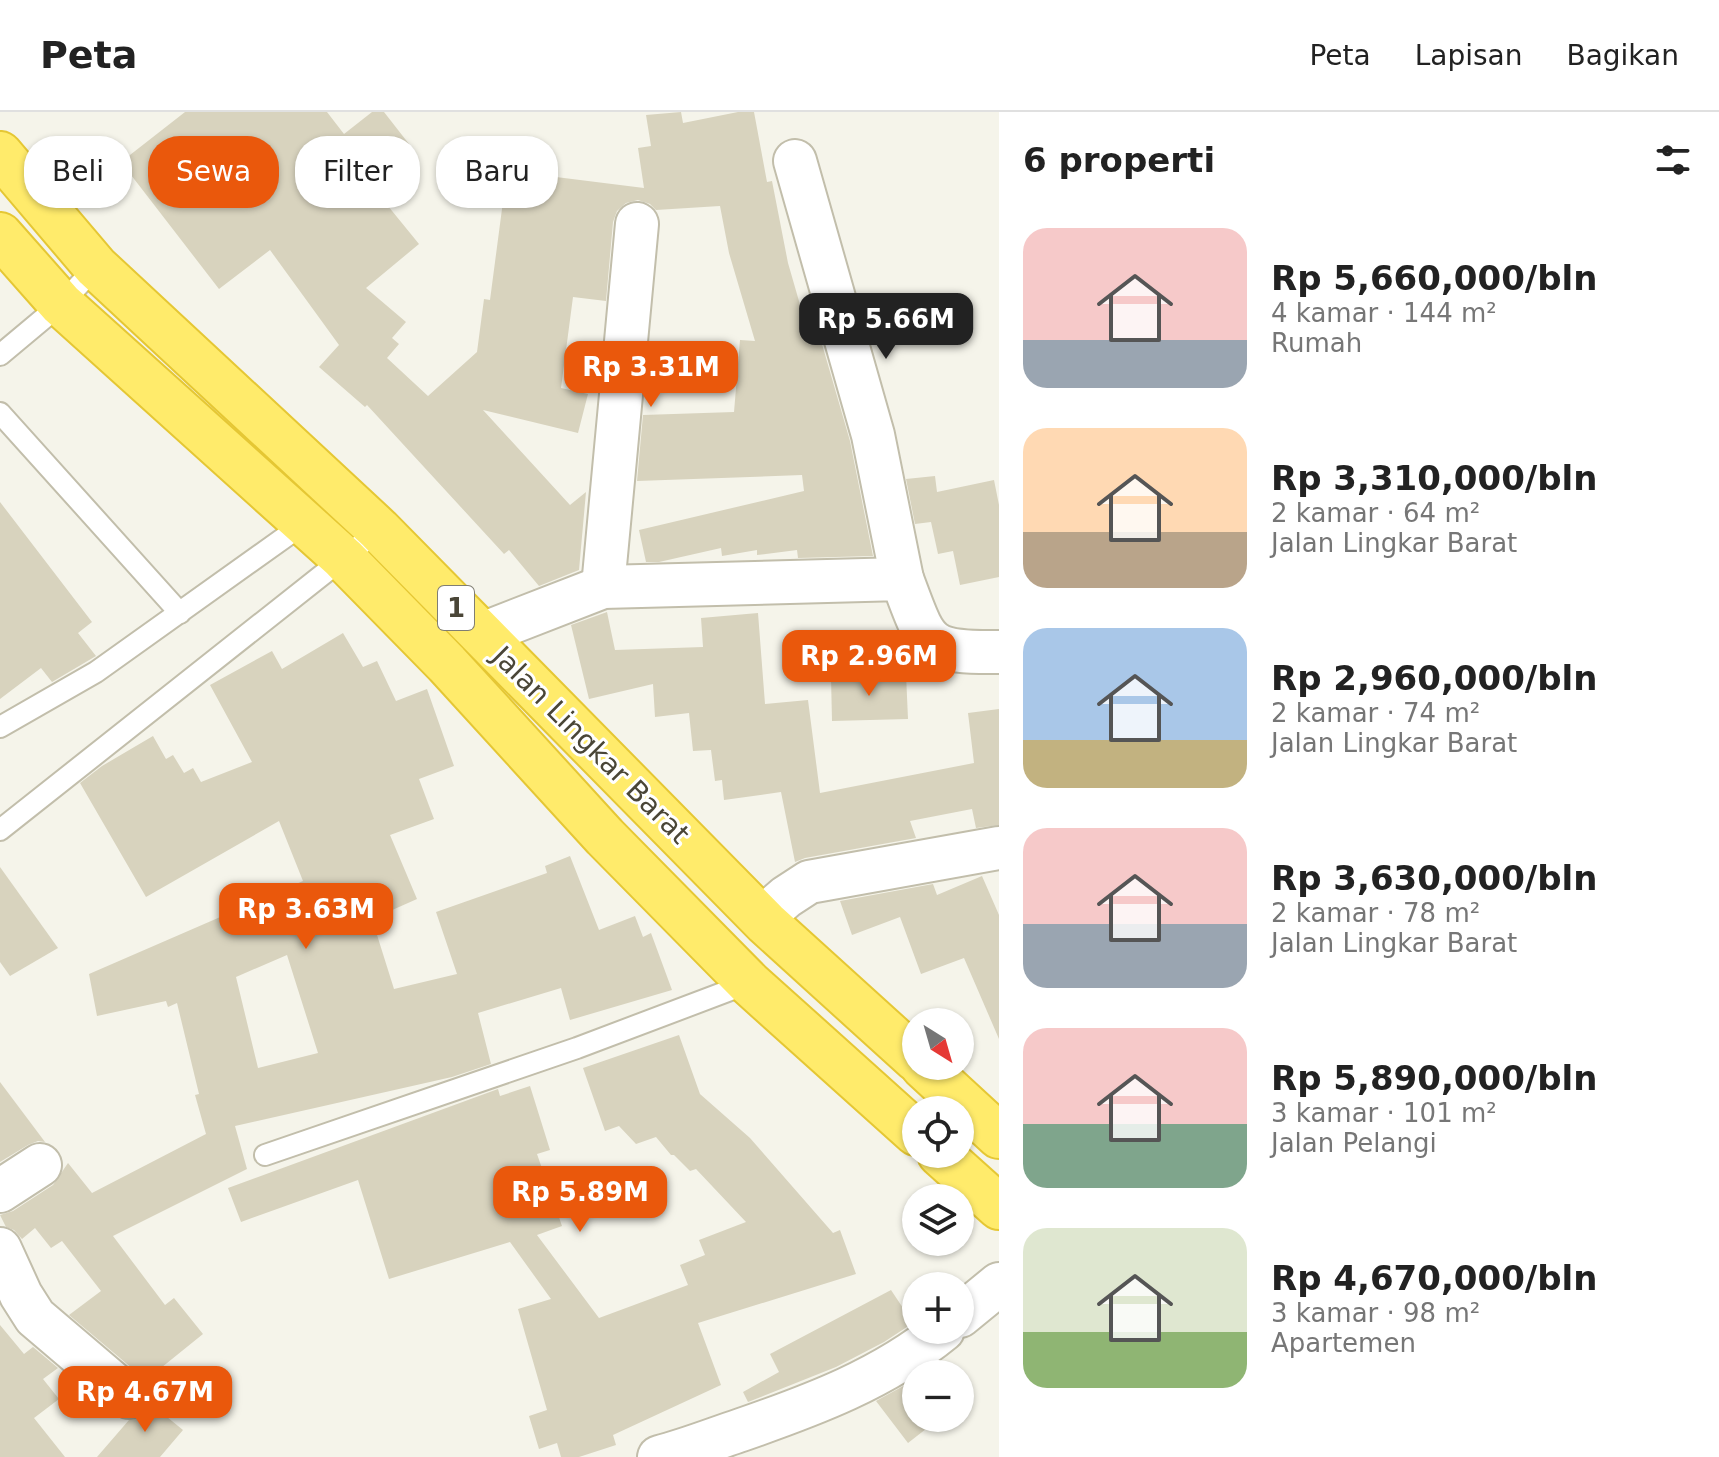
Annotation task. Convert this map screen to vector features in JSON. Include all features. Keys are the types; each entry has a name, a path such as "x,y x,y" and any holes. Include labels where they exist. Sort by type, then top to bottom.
{"highway":[{"name":"Jalan Lingkar Barat","path":"0,154 96,267 379,530 762,918 902,1046"},
{"name":"Jalan Lingkar Barat","path":"0,235 61,304 343,558 447,664 605,837 749,983 902,1120"},
{"path":"938,1080 999,1136"},
{"path":"956,1168 999,1207"}],"street":[{"path":"795,161 873,435 902,579 921,628 938,646 949,651 999,652"},
{"path":"603,587 615,430 637,224"},
{"path":"482,634 603,587 902,579"},
{"path":"762,918 809,882 999,848"},
{"path":"0,1191 40,1165"},
{"path":"0,1249 35,1317 129,1397"},
{"path":"974,1305 999,1284"},
{"path":"665,1456 802,1409 889,1369 924,1344"}],"lane":[{"path":"0,355 61,304 96,267"},
{"path":"0,413 180,613"},
{"path":"0,727 96,672 341,497"},
{"path":"0,830 379,530"},
{"path":"265,1155 577,1048 749,983"}],"building":[{"path":"185,112 327,112 344,134 372,112 384,112 403,136 295,136 295,208 390,208 419,244 366,288 406,322 392,338 399,344 387,358 428,396 477,352 484,299 490,300 502,208 558,208 558,177 644,188 638,148 651,146 646,115 681,112 683,123 738,112 754,112 767,182 772,181 788,263 803,315 813,313 850,441 873,556 798,558 797,550 757,555 757,550 722,556 721,548 646,562 639,530 804,491 802,475 637,481 643,415 734,412 740,340 755,341 729,253 720,206 656,210 638,200 626,203 617,211 613,222 606,301 573,297 561,388 588,394 578,433 483,410 570,505 586,492 579,570 539,586 509,550 504,554 367,405 365,407 319,367 339,345 270,250 219,289 156,208 279,208 279,136 154,136"},
{"path":"148,141 148,197 132,176 132,153"},
{"path":"935,476 937,492 994,480 999,505 999,577 960,585 953,551 938,554 931,522 915,524 906,479"},
{"path":"0,502 92,622 78,633 96,656 52,682 41,668 0,699"},
{"path":"607,612 615,650 703,647 701,618 758,613 765,704 808,700 820,793 974,763 968,713 999,709 999,825 976,828 972,809 910,821 916,838 795,862 781,792 724,800 722,780 715,781 711,750 693,751 689,713 655,717 653,684 589,699 571,625"},
{"path":"343,633 363,667 377,661 396,701 427,689 454,766 419,779 434,819 390,835 417,899 372,919 394,989 457,974 436,912 547,873 545,866 570,856 599,930 635,916 643,937 651,933 672,990 570,1020 561,988 478,1013 491,1064 452,1077 235,1126 247,1169 113,1236 165,1305 174,1298 203,1334 146,1380 69,1315 101,1291 62,1241 51,1248 35,1228 22,1239 6,1227 0,1215 13,1211 53,1185 68,1163 92,1193 206,1134 177,1003 168,1007 166,1001 97,1016 89,974 303,881 279,821 146,897 80,783 153,736 166,759 173,755 184,773 193,768 201,782 252,762 210,685 272,651 282,669","holes":["287,955 318,1053 258,1068 236,977"]},
{"path":"906,674 908,719 832,721 831,677"},
{"path":"0,867 58,948 10,976 0,962"},
{"path":"982,876 999,915 999,1039 964,958 921,974 900,917 852,935 840,901 933,884 937,895"},
{"path":"679,1035 700,1094 750,1138 833,1233 840,1230 856,1274 698,1323 721,1385 613,1435 616,1445 579,1457 561,1457 557,1443 539,1449 529,1416 547,1410 518,1309 551,1299 510,1242 389,1279 358,1180 241,1222 228,1188 498,1089 500,1096 530,1086 550,1150 537,1154 562,1226 537,1235 599,1318 688,1285 680,1265 705,1255 699,1240 746,1222 696,1169 690,1171 656,1137 636,1144 619,1126 605,1131 583,1068"},
{"path":"0,1082 45,1142 28,1145 0,1162"},
{"path":"891,1290 902,1306 902,1330 884,1342 836,1367 748,1402 743,1392 779,1372 770,1354"},
{"path":"0,1325 24,1354 33,1347 58,1368 43,1379 59,1399 34,1418 65,1457 0,1457"},
{"path":"902,1387 902,1432 922,1432 908,1443 876,1401"},
{"path":"154,1392 174,1409 167,1417 183,1430 160,1457 97,1457 129,1420 147,1413"}]}
